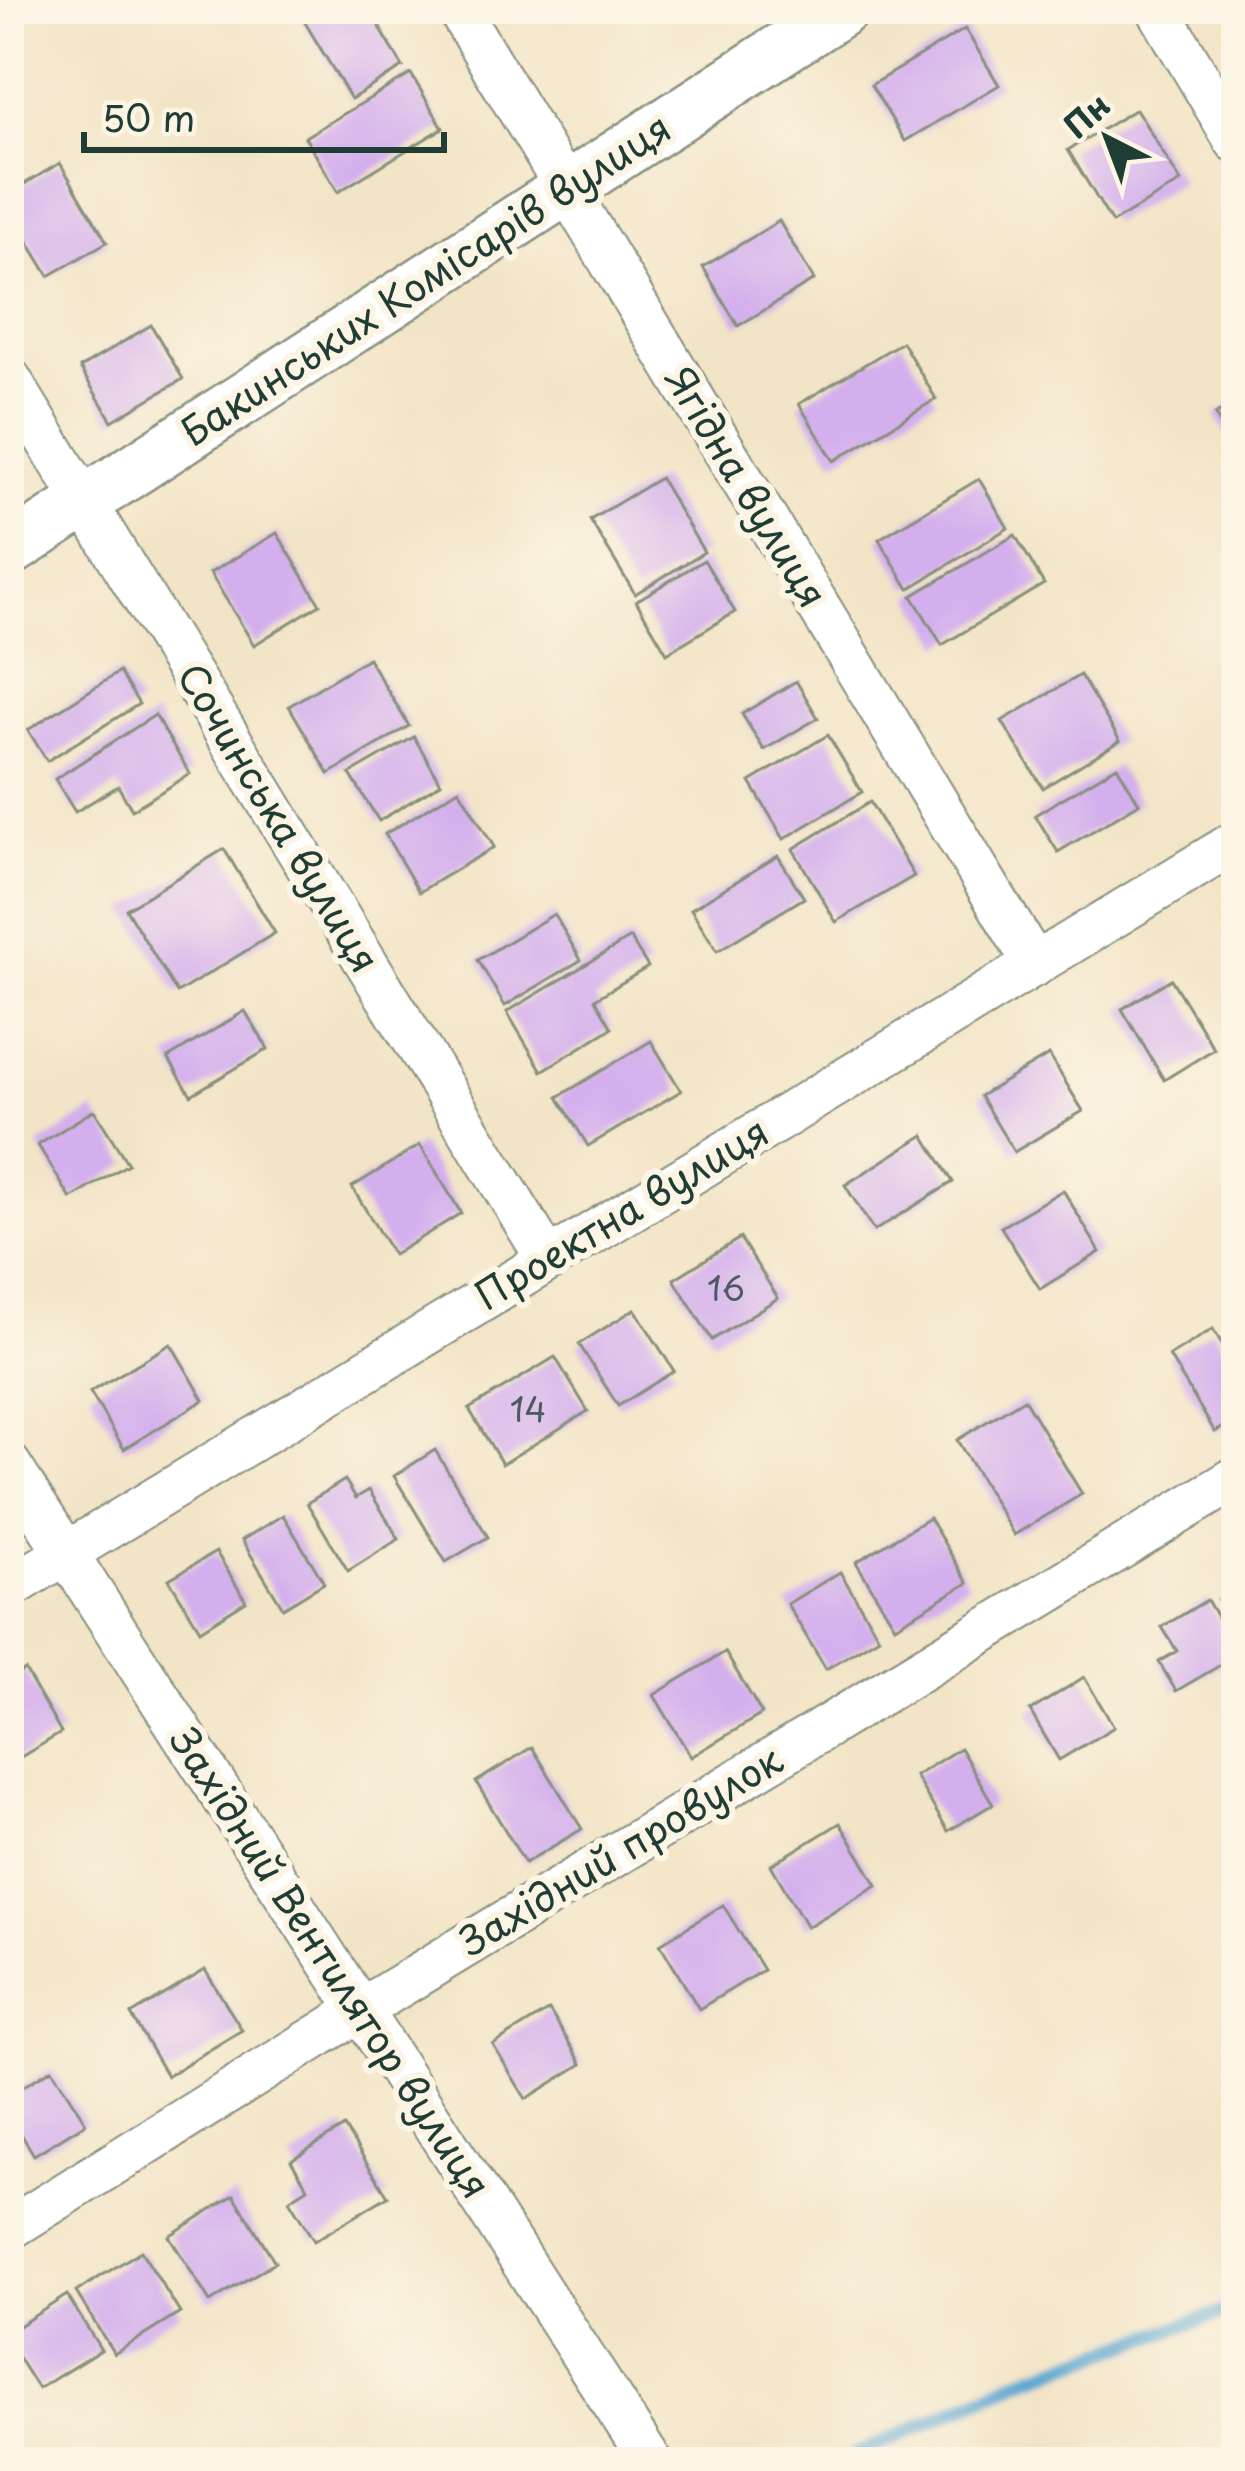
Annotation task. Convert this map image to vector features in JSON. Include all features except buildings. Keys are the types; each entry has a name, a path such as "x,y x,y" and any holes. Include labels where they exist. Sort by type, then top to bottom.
{"street":[{"name":"Ягідна вулиця","path":"458,9 1035,965"},
{"name":"Бакинських Комісарів вулиця","path":"9,551 843,9"},
{"path":"1158,9 1236,141"},
{"name":"Сочинська вулиця","path":"9,378 547,1258"},
{"name":"Проектна вулиця","path":"9,1588 1236,842"},
{"name":"Західний Вентилятор вулиця","path":"9,1464 651,2462"},
{"name":"Західний провулок","path":"9,2229 1236,1478"}],"waterway":[{"path":"842,2462 1019,2380 1236,2308"}]}
